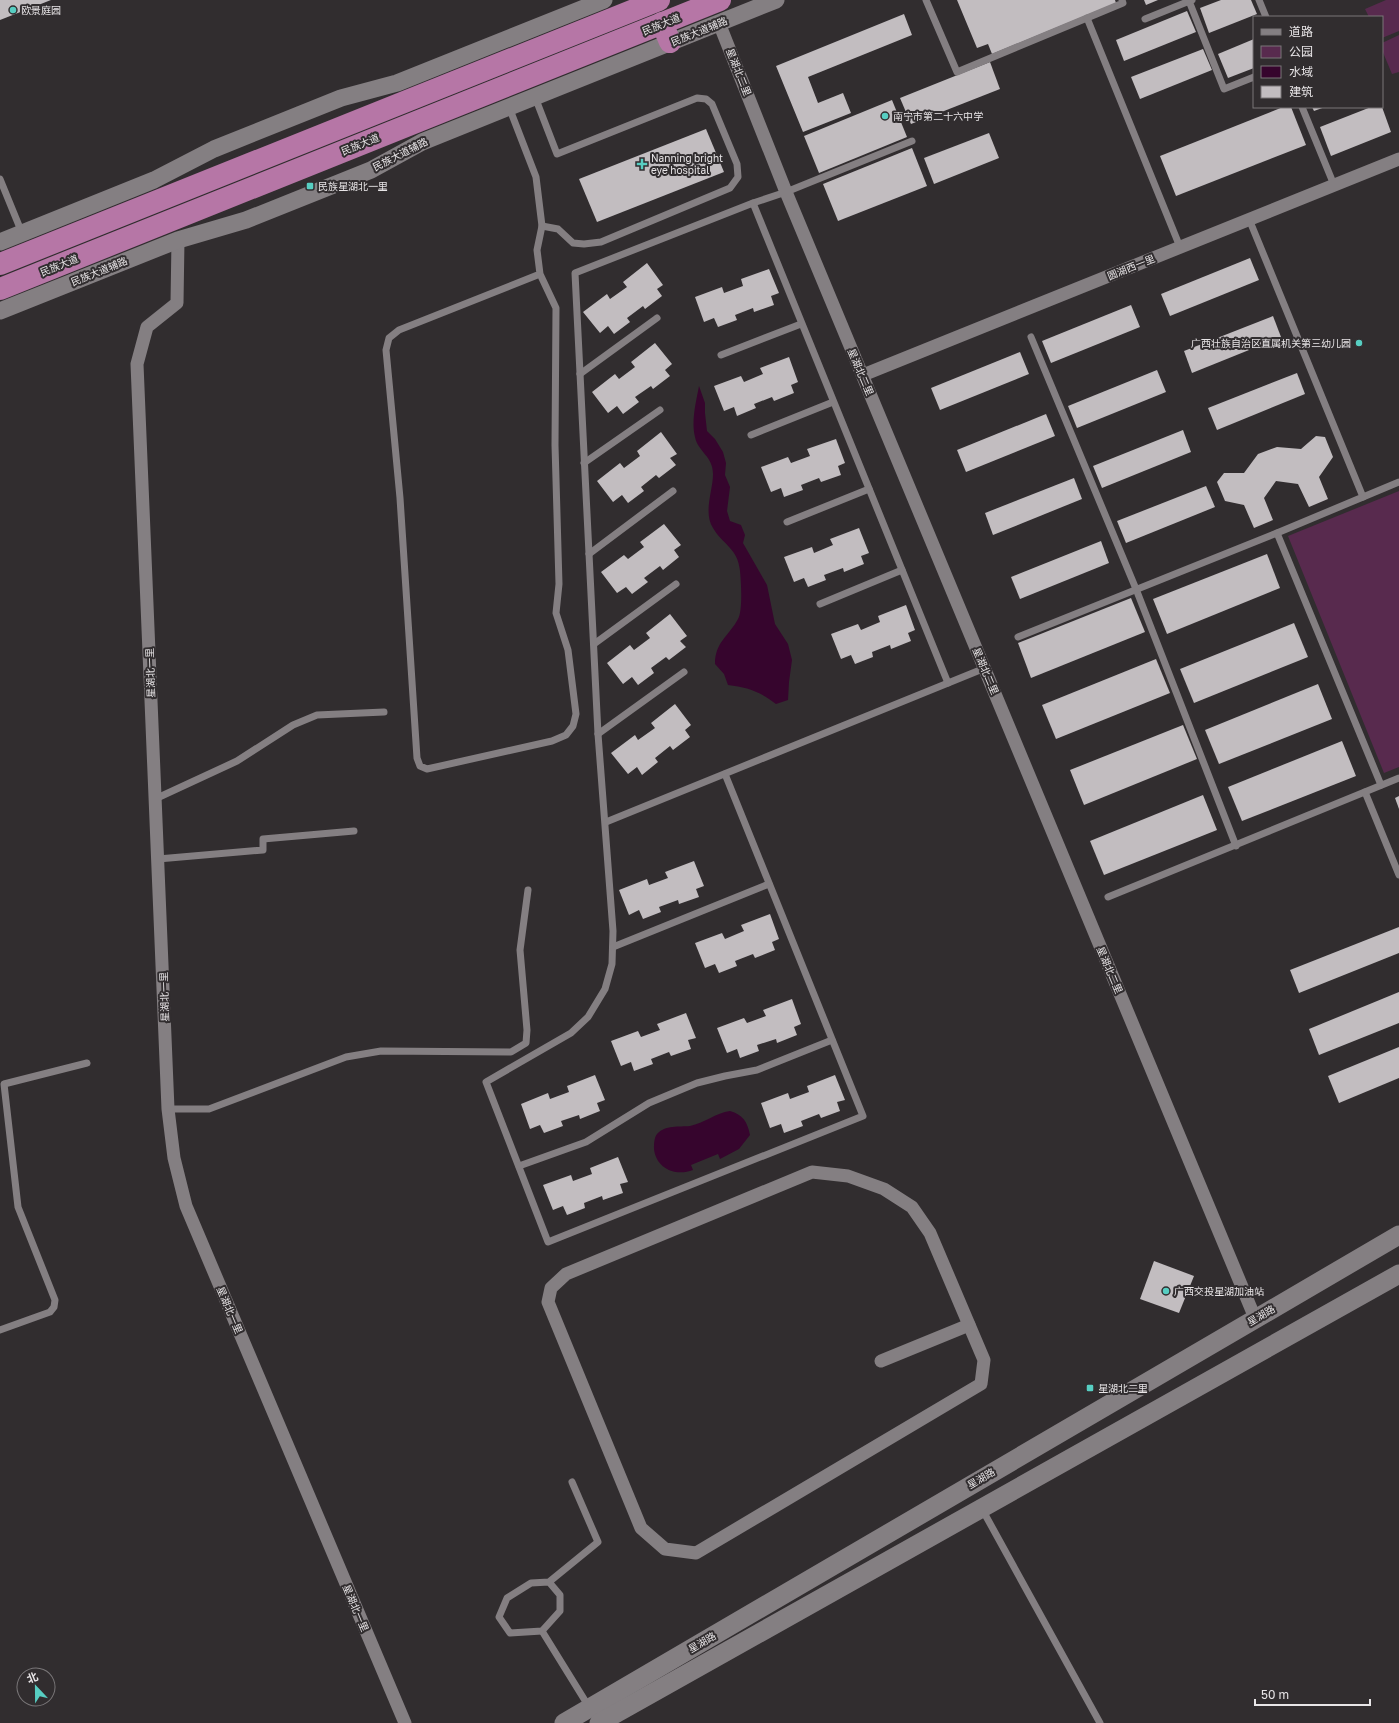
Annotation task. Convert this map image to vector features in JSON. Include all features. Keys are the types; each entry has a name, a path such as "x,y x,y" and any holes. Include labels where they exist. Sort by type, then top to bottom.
{"highway":[{"path":"0,264 659,0"},
{"name":"民族大道","path":"0,289 666,33 720,0"}],"main road":[{"name":"星湖路","path":"603,1718 1255,1318 1399,1235"},
{"name":"星湖路","path":"564,1723 603,1718 1399,1274"}],"street":[{"path":"0,242 154,180 214,149 341,98 397,83 604,0"},
{"name":"民族大道辅路","path":"0,311 178,240 246,220 364,172 422,142 535,96 666,33 720,22 776,0"},
{"name":"星湖北二里","path":"720,22 786,192 1255,1318"},
{"name":"圆湖西一里","path":"862,375 1399,159"},
{"name":"星湖北一里","path":"178,240 177,303 147,327 137,364 168,1109 174,1158 186,1206 405,1723"},
{"path":"812,1172 848,1176 884,1189 912,1208 930,1233 969,1325 984,1360 981,1384 696,1553 665,1549 641,1528 548,1302 550,1288 566,1274 812,1172"},
{"path":"881,1361 969,1325"}],"lane":[{"path":"926,0 957,72 1123,4 1122,0"},
{"path":"1145,19 1191,0 1224,88 1253,77"},
{"path":"1259,0 1266,16"},
{"path":"1088,18 1180,247"},
{"path":"535,96 557,154 697,98 706,99 712,104 737,164 738,177 730,188 601,242 584,244 573,243 558,229 542,226"},
{"path":"509,107 536,177 542,226 537,250 540,274 556,308 555,445 559,584 556,613 568,650 576,714 573,726 566,734 552,741 428,769 420,766 417,758 400,498 386,350 389,338 399,330 540,274"},
{"path":"1302,108 1334,185"},
{"path":"725,774 863,1116 548,1242 486,1082 571,1033 588,1017 605,989 612,964 613,931 606,822 598,734 575,273 753,203 786,192 912,141"},
{"path":"0,178 22,233"},
{"path":"753,203 948,683"},
{"path":"1250,219 1363,497"},
{"path":"580,374 657,318"},
{"path":"721,355 801,324"},
{"path":"1031,337 1136,590 1236,846"},
{"path":"751,435 834,402"},
{"path":"584,463 660,410"},
{"path":"1018,637 1277,533 1399,482"},
{"path":"787,522 869,490"},
{"path":"589,554 673,491"},
{"path":"1277,533 1381,785"},
{"path":"820,604 902,570"},
{"path":"594,644 676,584"},
{"path":"606,822 985,668"},
{"path":"598,734 684,672"},
{"path":"155,799 236,761 293,724 316,715 384,712"},
{"path":"1108,897 1236,846 1399,778"},
{"path":"1366,792 1399,875"},
{"path":"158,859 263,850 263,839 354,831"},
{"path":"613,947 769,884"},
{"path":"168,1109 209,1109 346,1057 381,1051 511,1052 526,1043 527,1030 520,950 528,890"},
{"path":"519,1166 586,1142 649,1103 697,1083 757,1070 832,1040"},
{"path":"0,1330 50,1312 54,1307 55,1300 18,1207 4,1084 87,1063"},
{"path":"548,1582 560,1595 560,1611 542,1631 510,1633 499,1617 507,1598 531,1583 548,1582 598,1542 572,1482"},
{"path":"981,1507 1100,1723"},
{"path":"542,1631 603,1718"}],"green space":[{"path":"1386,0 1399,0 1399,31 1383,38 1383,16 1368,16 1365,9"},
{"path":"1399,35 1399,72 1392,74 1383,52 1383,43"},
{"path":"1399,491 1399,767 1384,773 1288,536"}],"water":[{"path":"699,386 705,403 707,431 715,439 723,452 726,463 725,475 730,487 727,511 730,521 741,525 745,535 743,543 767,585 775,624 788,644 792,660 788,700 776,704 765,696 754,691 728,685 724,674 715,664 717,650 740,615 741,581 739,563 736,557 710,522 709,501 713,481 712,468 708,458 699,447 694,431 694,412"},
{"path":"730,1111 738,1114 744,1119 750,1135 739,1149 720,1159 718,1154 691,1165 693,1170 686,1172 673,1171 662,1166 658,1161 654,1149 654,1143 657,1134 660,1131 668,1128 695,1125"}],"building":[{"name":"欧景庭园","path":"0,0 51,0 0,20"},
{"path":"957,0 1115,0 1116,3 992,54 988,44 977,48"},
{"path":"1144,0 1158,0 1146,5"},
{"path":"1221,0 1251,0 1257,14 1209,33 1200,8"},
{"path":"1187,11 1196,32 1124,61 1116,40"},
{"path":"904,14 912,35 808,77 818,103 843,93 851,113 803,132 776,66"},
{"path":"1253,39 1253,68 1228,78 1218,54"},
{"path":"1203,49 1212,70 1140,99 1131,77"},
{"path":"990,62 1000,89 911,124 900,98"},
{"path":"892,100 907,137 819,173 804,136"},
{"path":"1280,108 1291,108 1306,145 1176,196 1160,156"},
{"path":"1312,108 1322,108 1314,111"},
{"path":"1368,108 1382,108 1391,132 1331,156 1320,127"},
{"path":"706,129 724,172 597,222 579,179"},
{"path":"989,133 999,158 934,184 924,158"},
{"path":"912,148 927,186 838,221 823,184"},
{"path":"1250,258 1259,280 1170,316 1161,294"},
{"path":"647,263 663,285 657,289 662,296 645,309 643,306 627,318 630,322 614,334 608,326 600,333 583,312 607,294 610,299 627,287 623,282"},
{"path":"769,269 779,293 771,296 774,305 754,312 753,308 735,315 737,320 718,327 714,318 704,322 695,297 722,287 724,293 743,286 741,279"},
{"path":"1131,305 1140,327 1051,363 1042,341"},
{"path":"1273,316 1281,337 1192,373 1184,351"},
{"path":"655,343 672,364 665,370 670,376 653,389 651,386 635,397 639,402 623,414 617,406 608,413 592,392 615,374 619,379 635,367 631,362"},
{"path":"1020,352 1029,374 940,410 931,388"},
{"path":"789,357 798,382 791,385 794,393 774,401 772,397 754,404 756,408 737,416 734,407 724,411 714,386 741,376 744,382 763,374 760,368"},
{"path":"1157,370 1166,392 1077,428 1068,406"},
{"path":"1297,373 1305,394 1217,430 1208,408"},
{"path":"1046,414 1055,436 966,472 957,450"},
{"path":"1183,430 1191,452 1102,488 1093,466"},
{"path":"661,432 677,454 670,458 676,465 659,478 656,475 641,487 644,491 628,503 622,495 613,502 597,481 620,463 624,468 640,456 637,451"},
{"path":"1316,436 1325,437 1333,457 1319,477 1328,499 1309,507 1298,484 1276,481 1264,498 1273,520 1254,528 1244,505 1225,501 1217,482 1224,473 1244,473 1258,454 1277,447 1301,449"},
{"path":"836,439 845,463 838,466 841,475 821,482 819,478 801,485 803,490 784,497 781,488 771,492 761,467 788,457 791,463 810,456 807,449"},
{"path":"1074,478 1082,499 993,535 985,513"},
{"path":"1206,486 1215,507 1126,543 1117,521"},
{"path":"664,524 681,545 674,550 679,557 663,570 660,566 644,578 648,582 632,594 626,587 617,593 601,572 624,555 628,559 644,547 640,542"},
{"path":"859,528 869,553 861,556 864,564 844,572 843,568 824,575 826,580 808,587 804,578 794,582 784,557 812,547 814,553 833,545 830,539"},
{"path":"1101,541 1109,563 1020,599 1011,577"},
{"path":"1267,554 1280,588 1167,634 1153,599"},
{"path":"1131,598 1145,632 1031,678 1018,643"},
{"path":"906,605 915,630 908,633 911,641 891,649 890,645 872,652 873,657 855,664 851,655 841,659 831,634 858,624 861,630 880,622 878,616"},
{"path":"670,614 687,636 680,641 686,647 669,660 666,657 651,668 654,673 638,685 632,677 623,684 607,663 630,645 634,650 650,638 646,633"},
{"path":"1294,623 1308,657 1194,703 1180,669"},
{"path":"1156,659 1170,693 1056,739 1042,705"},
{"path":"1318,684 1332,719 1219,764 1205,730"},
{"path":"675,704 691,725 685,730 690,737 673,750 670,746 655,758 658,762 642,775 637,767 628,774 611,753 635,735 638,740 655,728 651,723"},
{"path":"1183,725 1197,759 1084,805 1070,770"},
{"path":"1342,741 1356,776 1242,821 1228,787"},
{"path":"1203,795 1217,830 1104,875 1090,841"},
{"path":"1399,796 1399,809 1395,798"},
{"path":"694,861 704,886 696,889 699,897 679,904 678,900 659,907 661,912 643,919 639,910 629,915 619,890 647,879 649,885 668,878 665,872"},
{"path":"770,914 779,939 772,942 775,950 755,958 753,954 735,961 737,966 719,973 715,964 705,968 695,943 722,933 725,939 744,931 741,925"},
{"path":"1399,927 1399,953 1299,993 1290,970"},
{"path":"1399,992 1399,1023 1319,1055 1309,1029"},
{"path":"792,999 801,1024 794,1027 797,1035 777,1043 776,1039 757,1045 759,1051 740,1058 737,1049 727,1053 717,1028 744,1018 747,1023 766,1016 763,1010"},
{"path":"686,1013 696,1038 688,1040 691,1049 671,1056 669,1052 651,1059 653,1064 634,1071 631,1062 621,1066 611,1041 638,1031 641,1037 660,1030 657,1024"},
{"path":"1399,1047 1399,1078 1339,1103 1328,1076"},
{"path":"595,1075 605,1100 597,1103 600,1111 580,1119 579,1115 561,1121 563,1126 544,1133 540,1125 530,1129 521,1104 548,1093 550,1099 569,1092 567,1086"},
{"path":"835,1075 845,1100 837,1102 840,1111 821,1118 819,1114 801,1121 803,1126 784,1133 781,1124 770,1128 761,1103 788,1093 790,1099 809,1092 807,1086"},
{"path":"618,1157 628,1182 620,1184 623,1193 603,1200 602,1196 584,1203 585,1208 567,1215 563,1206 553,1210 543,1185 571,1175 573,1181 592,1174 590,1168"},
{"path":"1154,1261 1194,1276 1179,1313 1140,1299"}],"place":[{"name":"欧景庭园","path":"13,10"},
{"name":"南宁市第二十六中学","path":"885,116"},
{"name":"Nanning bright eye hospital","path":"642,164"},
{"name":"民族星湖北一里","path":"310,186"},
{"name":"广西壮族自治区直属机关第三幼儿园","path":"1359,343"},
{"name":"广西交投星湖加油站","path":"1166,1291"},
{"name":"星湖北二里","path":"1090,1388"}]}
